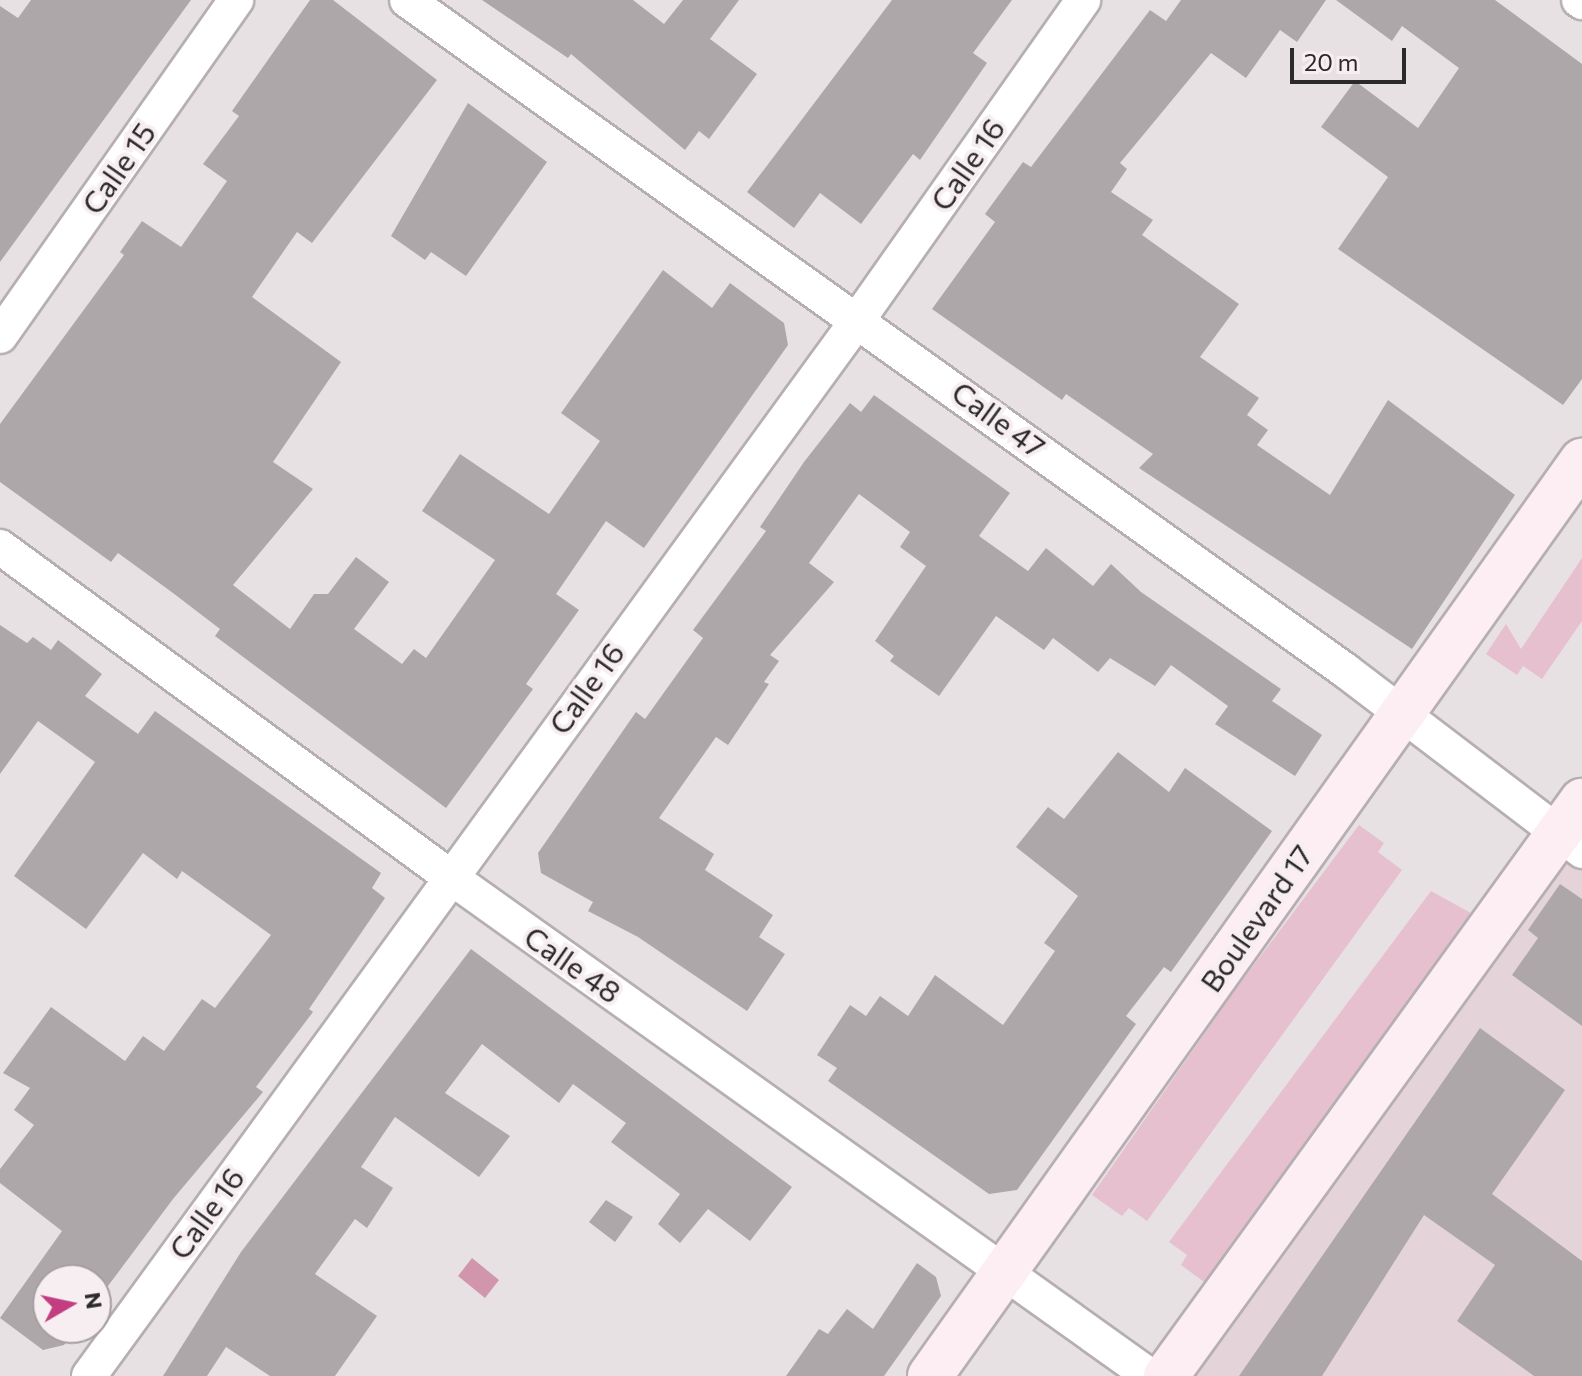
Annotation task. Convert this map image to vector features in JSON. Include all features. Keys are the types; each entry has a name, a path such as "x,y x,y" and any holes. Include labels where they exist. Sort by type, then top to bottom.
{"main road":[{"name":"Boulevard 17","path":"930,1376 1582,461"},
{"path":"1166,1376 1574,829"}],"street":[{"name":"Calle 15","path":"0,336 236,0"},
{"name":"Calle 47","path":"407,0 859,318 1403,712 1574,829"},
{"name":"Calle 16","path":"89,1376 449,876 859,318 1083,0"},
{"name":"Calle 48","path":"0,547 449,876 1006,1269 1150,1376"}],"shaded area":[{"path":"1582,558 1582,621 1542,679 1523,666 1517,675 1486,654 1506,624 1521,649"},
{"path":"1359,825 1384,843 1378,852 1402,870 1147,1221 1129,1208 1122,1216 1092,1195 1235,990"},
{"path":"1558,834 1582,851 1582,1376 1166,1376"},
{"path":"1431,891 1478,917 1211,1287 1181,1265 1187,1255 1169,1242"},
{"path":"472,1258 499,1280 485,1298 458,1276"}],"building":[{"path":"31,0 191,0 0,262 0,6 18,18"},
{"path":"310,0 333,0 437,80 312,243 297,232 252,297 341,362 273,462 313,489 233,585 290,629 314,594 328,594 356,557 389,582 354,629 402,664 414,649 426,658 495,560 422,511 460,454 549,514 600,441 561,413 663,270 712,308 730,283 784,323 788,345 644,548 606,521 556,594 579,610 526,684 533,689 446,808 215,636 220,629 173,593 118,553 111,562 0,482 0,424 124,255 120,252 142,221 181,247 227,181 203,164 239,116 232,111"},
{"path":"482,0 633,0 664,24 683,0 739,0 710,39 757,74 709,139 699,131 685,150 571,54 568,58"},
{"path":"892,0 1012,0 973,53 987,63 920,160 913,154 861,224 820,193 794,228 747,192"},
{"path":"1181,0 1326,0 1297,42 1280,30 1246,78 1211,53 1120,163 1127,169 1111,192 1153,220 1142,235 1239,304 1200,357 1259,398 1247,415 1268,430 1257,445 1330,495 1388,400 1515,495 1412,649 1139,468 1153,454 1066,394 1062,400 932,309 995,222 985,214 1023,162 1031,167 1150,10 1166,21"},
{"path":"1336,0 1495,0 1582,64 1582,379 1563,405 1338,249 1388,177 1321,127 1355,81 1418,128 1459,68 1402,26 1392,41"},
{"path":"468,103 547,162 466,276 431,252 425,260 391,236"},
{"path":"874,395 1010,493 979,536 1028,571 1046,548 1093,586 1111,564 1141,592 1281,689 1272,701 1322,735 1295,776 1215,724 1228,706 1171,665 1155,686 1110,658 1098,672 1053,638 1044,650 996,616 939,696 890,661 894,656 875,641 926,566 900,547 910,532 859,494 809,563 834,582 770,655 779,661 764,682 769,684 728,745 716,737 659,818 714,854 705,870 773,915 759,937 785,954 747,1011 638,937 588,911 593,902 541,873 538,853 636,712 645,719 703,638 693,630 766,531 760,527 804,462 850,403 861,412"},
{"path":"0,625 27,643 33,637 51,650 58,640 102,674 85,696 138,734 155,711 381,873 372,888 385,898 309,1009 313,1012 256,1087 263,1092 173,1199 112,1281 112,1264 38,1264 62,1231 0,1183 0,1169 34,1125 14,1110 30,1088 3,1073 51,1007 125,1061 143,1036 164,1051 202,999 215,1008 271,935 182,871 177,879 143,853 86,929 14,876 95,762 38,721 0,774"},
{"path":"1118,752 1169,792 1185,768 1272,831 1171,972 1164,967 1126,1016 1136,1024 1017,1190 989,1194 828,1081 837,1068 817,1055 850,1005 866,1016 880,996 908,1016 935,975 1003,1025 1055,951 1044,943 1078,896 1016,847 1048,807 1064,819"},
{"path":"1560,884 1582,899 1582,1026 1512,975 1538,938 1528,930"},
{"path":"471,949 792,1187 750,1241 708,1209 680,1243 658,1224 680,1194 611,1142 626,1123 573,1084 559,1103 482,1044 445,1093 510,1136 479,1177 395,1117 361,1167 393,1188 367,1228 355,1219 315,1274 377,1316 335,1376 270,1376 226,1347 207,1376 163,1376 241,1252"},
{"path":"1480,1028 1565,1090 1492,1194 1582,1261 1582,1376 1534,1376 1457,1321 1495,1265 1424,1215 1322,1376 1239,1376"},
{"path":"606,1200 633,1217 615,1242 589,1222"},
{"path":"917,1263 936,1277 941,1296 884,1376 786,1376 819,1329 828,1334 847,1309 873,1329"},
{"path":"32,1273 32,1342 0,1318"},
{"path":"35,1344 65,1344 64,1345 43,1350"}]}
